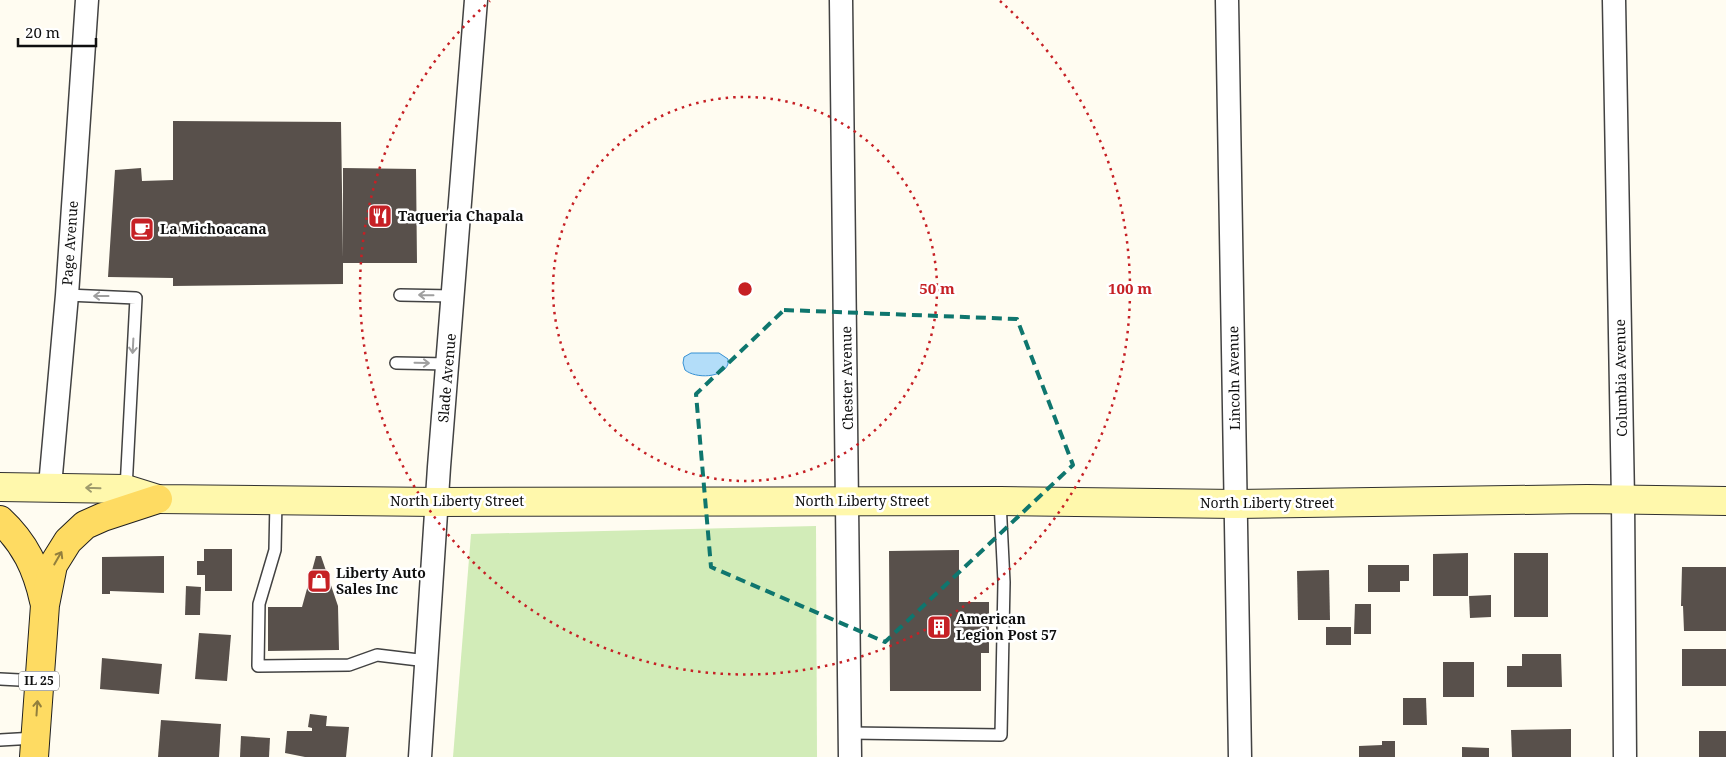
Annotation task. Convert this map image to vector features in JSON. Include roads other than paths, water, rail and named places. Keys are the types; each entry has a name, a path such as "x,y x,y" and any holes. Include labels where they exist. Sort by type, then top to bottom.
{"main road":[{"name":"North Liberty Street","path":"0,487 50,486 126,489 158,499 437,502 596,500 1000,501 1236,504 1726,500"},
{"path":"45,604 53,565 68,542 78,531 103,517 158,499"},
{"path":"0,520 12,532 27,553 39,578 45,604"},
{"name":"IL 25","path":"34,747 45,604"}],"street":[{"name":"Page Avenue","path":"50,486 67,295 87,0"},
{"name":"Slade Avenue","path":"420,757 437,502 476,0"},
{"name":"Chester Avenue","path":"841,0 850,757"},
{"name":"Lincoln Avenue","path":"1227,0 1240,757"},
{"name":"Columbia Avenue","path":"1614,0 1623,500 1625,757"}],"lane":[{"path":"67,295 136,298 126,489"},
{"path":"400,295 453,296"},
{"path":"396,363 448,364"},
{"path":"276,500 275,550 259,604 258,666 349,665 377,656 427,661"},
{"path":"850,734 1001,735 1004,582 1000,501"},
{"path":"0,679 39,681"},
{"path":"0,740 34,747"}],"water":[{"path":"691,353 719,353 728,359 728,364 721,372 709,376 696,375 685,370 683,363 684,357"}],"place":[{"name":"Taqueria Chapala","path":"380,216"},
{"name":"La Michoacana","path":"142,229"},
{"name":"Liberty Auto Sales Inc","path":"319,581"},
{"name":"American Legion Post 57","path":"939,627"}]}
